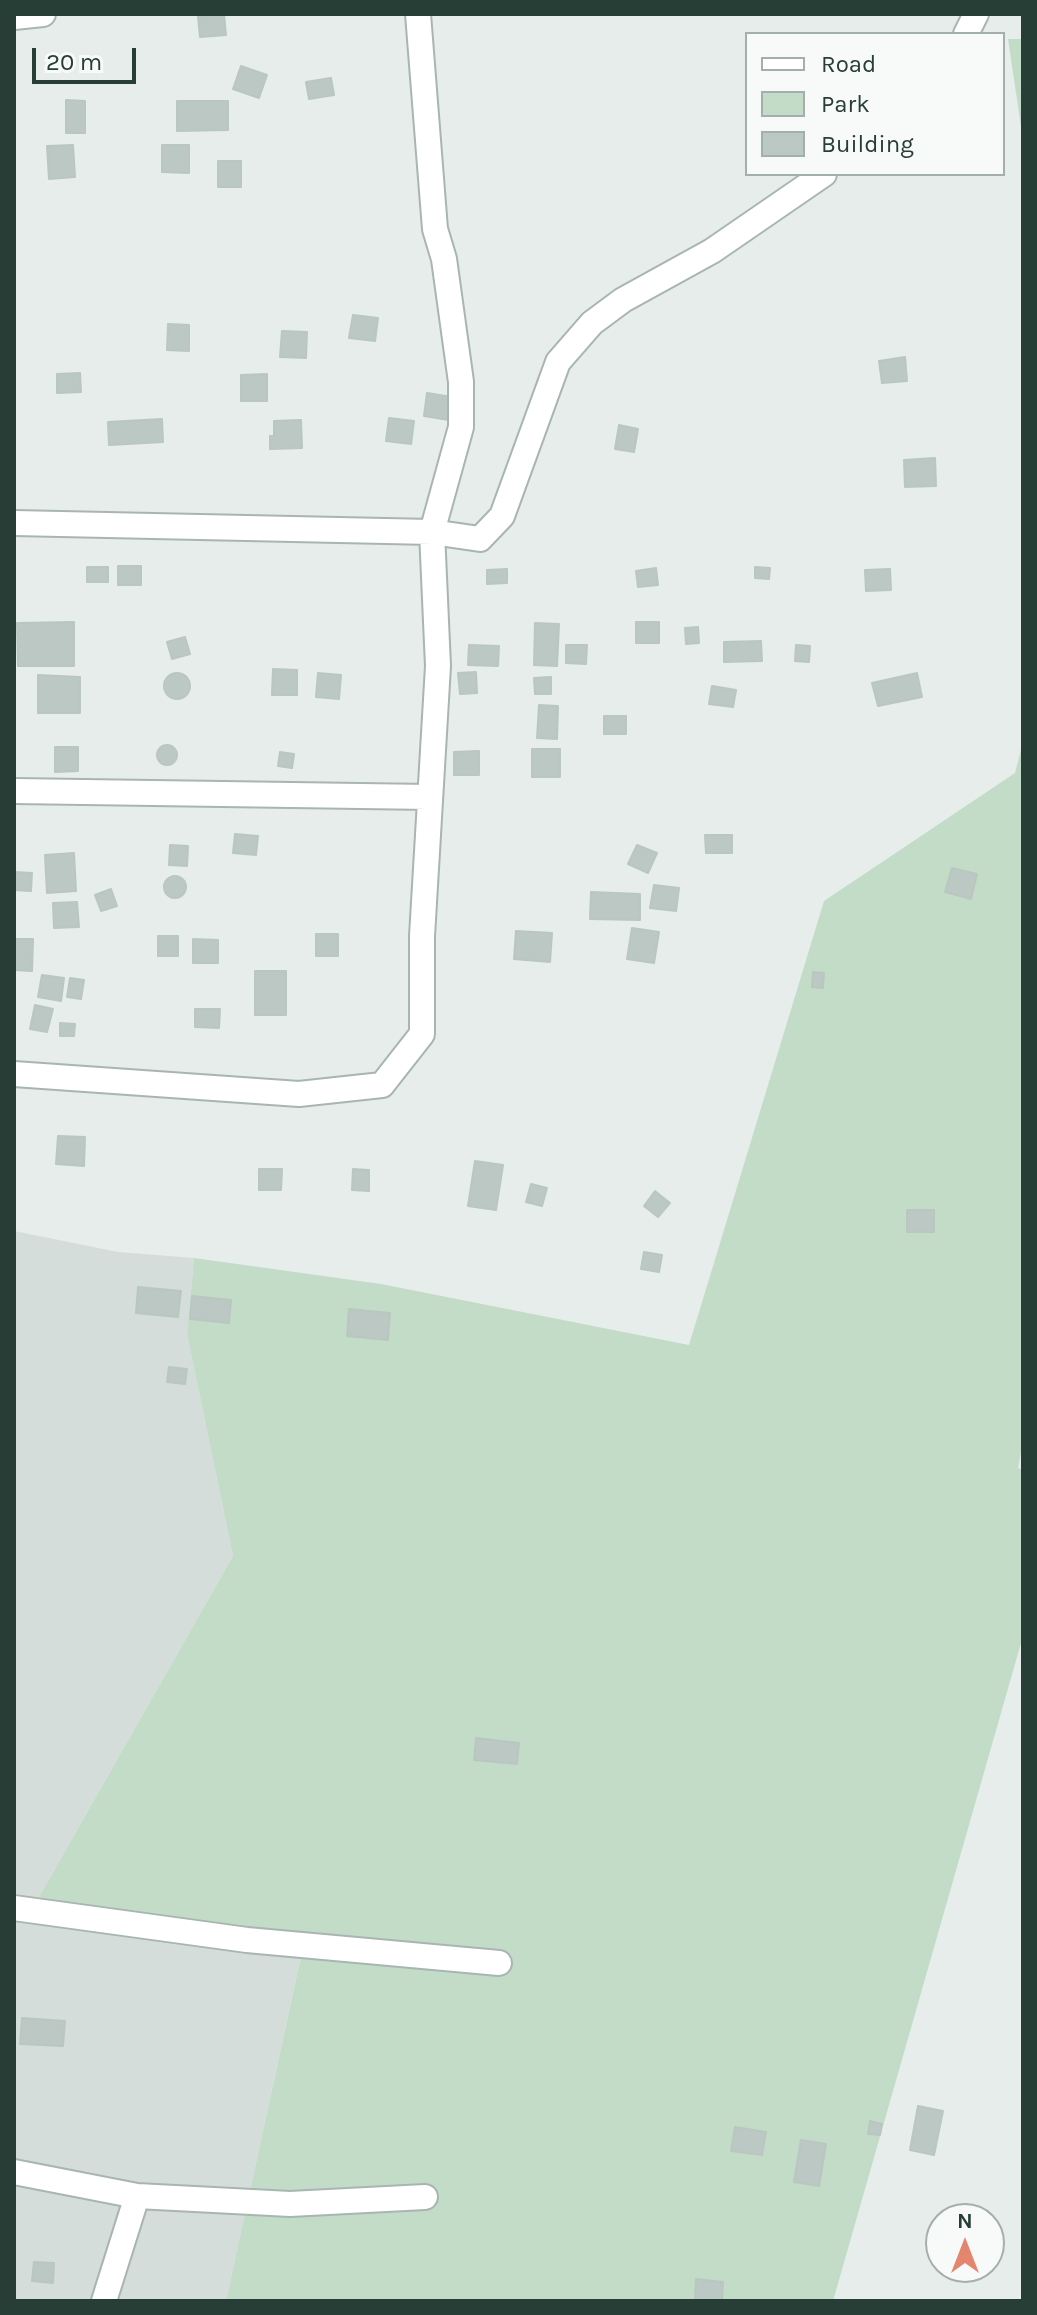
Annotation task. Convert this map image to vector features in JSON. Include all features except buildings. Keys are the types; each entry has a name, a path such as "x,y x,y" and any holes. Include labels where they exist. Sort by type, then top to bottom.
{"street":[{"path":"14,17 43,14"},
{"path":"14,1074 299,1094 382,1085 422,1034 422,936 438,666 432,532 461,427 461,382 444,259 435,229 418,14"},
{"path":"967,32 976,14"},
{"path":"14,523 432,532 480,539 502,516 558,362 592,323 623,300 712,251 821,176"},
{"path":"14,791 430,797"},
{"path":"14,1908 247,1940 499,1963"},
{"path":"14,2172 137,2196 290,2204 425,2197"},
{"path":"104,2301 137,2196"}],"shaded area":[{"path":"14,1231 118,1252 194,1258 187,1334 233,1556 39,1897 301,1955 226,2301 14,2301"}],"green space":[{"path":"1008,39 1023,39 1023,140"},
{"path":"1023,742 1023,1441 1018,1468 1023,1470 1023,1636 833,2301 226,2301 301,1956 39,1897 233,1556 187,1334 194,1258 381,1284 689,1345 824,901 1015,773"}]}
